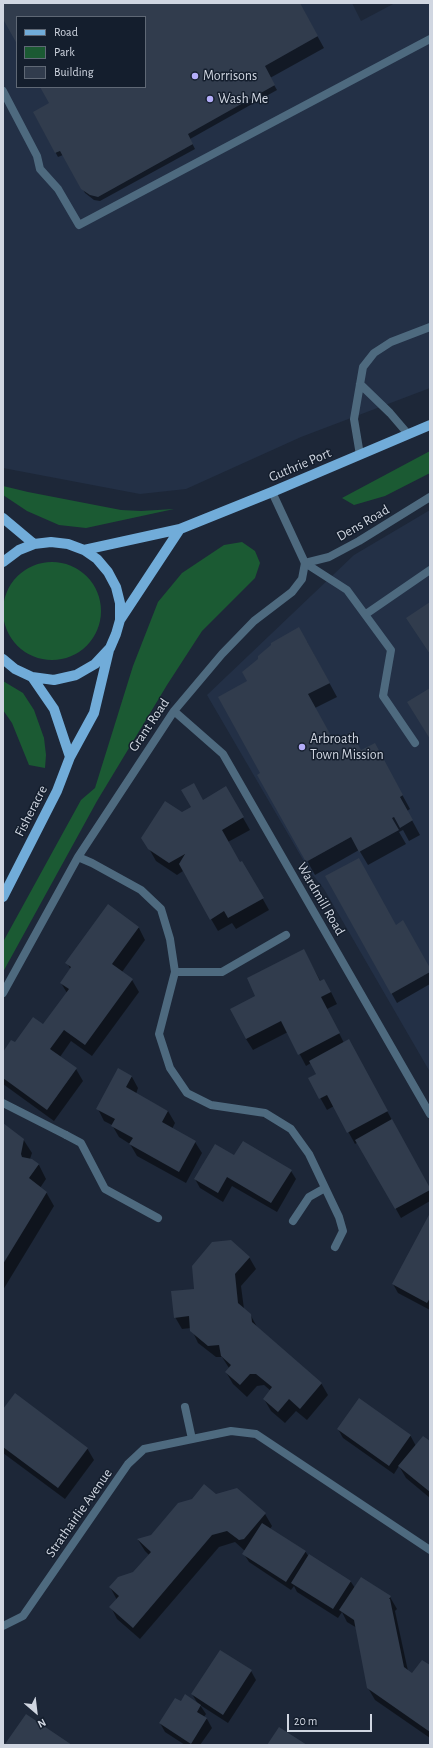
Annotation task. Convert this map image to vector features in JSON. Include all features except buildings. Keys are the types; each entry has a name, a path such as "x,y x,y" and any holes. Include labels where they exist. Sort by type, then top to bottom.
{"main road":[{"name":"Guthrie Port","path":"84,550 180,529 430,425"},
{"path":"3,518 34,544"},
{"path":"120,620 180,529"},
{"path":"3,562 19,550 34,544 51,542 68,544 84,550 97,559 105,568 116,587 120,603 120,620 110,648 95,664 76,675 54,680 32,677 16,670 5,662"},
{"name":"Fisheracre","path":"3,896 58,790 70,757 94,713 110,648"},
{"path":"32,677 54,709 70,757"}],"street":[{"path":"3,91 37,156 40,169 58,189 79,225 430,39"},
{"path":"360,455 354,420 363,367 374,353 391,342 430,327"},
{"path":"360,384 390,413 408,434"},
{"path":"272,492 305,563 347,590 391,650 383,696 415,743"},
{"name":"Dens Road","path":"305,563 328,557 359,541 430,497"},
{"name":"Grant Road","path":"3,993 78,857 174,711 222,654 254,621 292,592 302,579 305,563"},
{"path":"366,614 430,570"},
{"name":"Wardmill Road","path":"174,711 223,754 430,1114"},
{"path":"78,857 142,890 161,909 170,939 175,972 159,1034 170,1068 187,1093 211,1105 265,1113 291,1128 309,1154 340,1217 343,1231 335,1247"},
{"path":"175,972 222,972 286,935"},
{"path":"3,1103 82,1143 105,1189 158,1218"},
{"path":"293,1221 309,1197 325,1188"},
{"path":"185,1407 192,1439"},
{"name":"Strathairlie Avenue","path":"3,1626 23,1616 128,1464 144,1449 231,1431 256,1434 430,1550"}],"shaded area":[{"path":"3,3 352,3 361,21 395,3 430,3 430,388 301,437 186,489 140,494 3,468"},
{"path":"430,510 430,1072 324,889 309,870 207,695 354,555"}],"green space":[{"path":"430,451 430,473 385,496 354,505 342,498"},
{"path":"3,486 121,510 141,511 174,509 86,528 59,525 27,511 3,495"},
{"path":"242,542 255,551 260,563 255,578 202,631 167,685 97,801 3,972 3,942 81,800 95,788 133,666 158,602 182,573 224,545"},
{"path":"52,562 71,566 86,577 97,592 101,611 97,630 86,645 71,656 52,660 33,656 18,645 7,630 3,611 7,592 18,577 33,566"},
{"path":"3,681 23,693 34,710 44,738 46,755 45,768 29,765 12,723 3,710"}],"place":[{"name":"Morrisons","path":"195,76"},
{"name":"Wash Me","path":"210,99"},
{"name":"Arbroath Town Mission","path":"302,747"}]}
